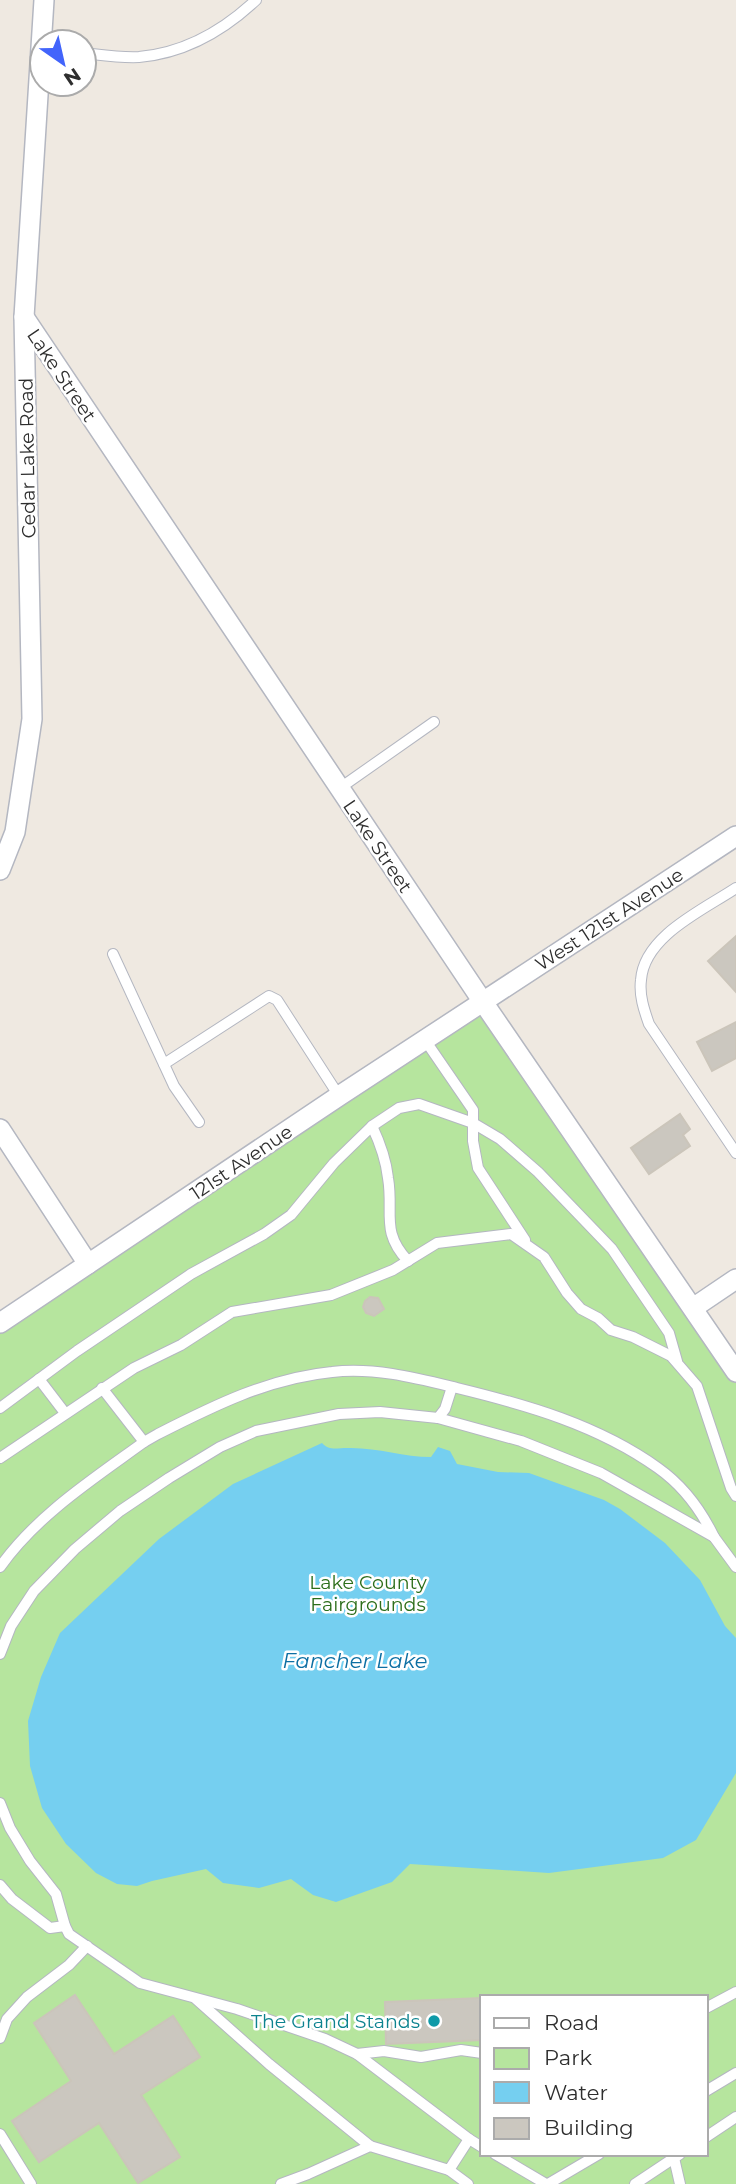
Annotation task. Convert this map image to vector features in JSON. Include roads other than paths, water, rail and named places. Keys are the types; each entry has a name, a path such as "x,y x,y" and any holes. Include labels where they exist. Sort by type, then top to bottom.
{"street":[{"name":"Cedar Lake Road","path":"42,28 44,0"},
{"name":"Cedar Lake Road","path":"0,870 15,832 32,719 24,317 38,98"},
{"name":"Lake Street","path":"24,317 483,1002 736,1372"},
{"name":"West 121st Avenue","path":"483,1002 736,836"},
{"name":"121st Avenue","path":"0,1323 483,1002"},
{"path":"0,1129 88,1264"},
{"path":"693,1308 736,1279"}],"lane":[{"path":"98,54 137,57 191,45 211,36 256,0"},
{"path":"340,788 434,722"},
{"path":"736,888 669,932 656,944 646,960 641,980 642,1002 649,1024 736,1153"},
{"path":"113,954 174,1086 199,1122"},
{"path":"164,1064 269,996 277,1000 339,1096"},
{"path":"425,1040 473,1110 473,1141 478,1168 529,1247"},
{"path":"0,1408 38,1378 191,1274 264,1234 291,1215 334,1163 372,1126 399,1108 419,1104 473,1123 500,1139 538,1172 612,1249 669,1333 678,1365"},
{"path":"372,1126 383,1150 389,1181 390,1228 397,1249 408,1261"},
{"path":"0,1458 102,1388 134,1368 181,1345 232,1312 331,1295 367,1282 437,1243 511,1234 544,1257 567,1293 581,1309 598,1318 611,1330 633,1337 671,1356 697,1386 736,1496"},
{"path":"0,1567 25,1537 59,1505 144,1442 251,1390 297,1377 332,1371 381,1371 532,1407 631,1451 660,1469 682,1490 701,1511 714,1536 736,1567"},
{"path":"38,1378 65,1413"},
{"path":"438,1418 445,1409 452,1387"},
{"path":"102,1388 144,1442"},
{"path":"0,1654 11,1626 34,1591 75,1549 130,1504 220,1447 256,1431 339,1414 380,1412 438,1418 521,1441 601,1473 714,1536"},
{"path":"0,1803 10,1828 30,1861 56,1894 69,1934 140,1983 237,2009 325,2039 357,2054 480,2146"},
{"path":"0,1885 12,1899 50,1928 65,1926"},
{"path":"0,2038 7,2019 26,1997 69,1965 87,1946"},
{"path":"708,2007 736,1992"},
{"path":"194,1997 269,2064 370,2146 449,2170 468,2184"},
{"path":"357,2054 384,2051 421,2057 461,2050 480,2053"},
{"path":"708,2090 736,2073"},
{"path":"708,2136 736,2117"},
{"path":"0,2134 32,2184"},
{"path":"449,2170 469,2139"},
{"path":"281,2184 370,2146"},
{"path":"498,2156 547,2184 596,2156"},
{"path":"635,2184 677,2156 680,2184"}],"water":[{"name":"Fancher Lake","path":"322,1443 333,1448 358,1448 431,1457 438,1447 450,1451 457,1464 498,1472 529,1473 604,1500 665,1543 700,1580 725,1626 736,1638 736,1773 696,1840 663,1858 549,1873 410,1864 392,1882 336,1902 313,1895 291,1879 259,1888 223,1883 206,1869 137,1886 117,1884 96,1873 66,1844 42,1808 30,1766 28,1721 41,1677 60,1633 159,1539 233,1484"}],"place":[{"name":"The Grand Stands","path":"434,2021"}],"park label":[{"name":"Lake County Fairgrounds","path":"368,1593"}]}
